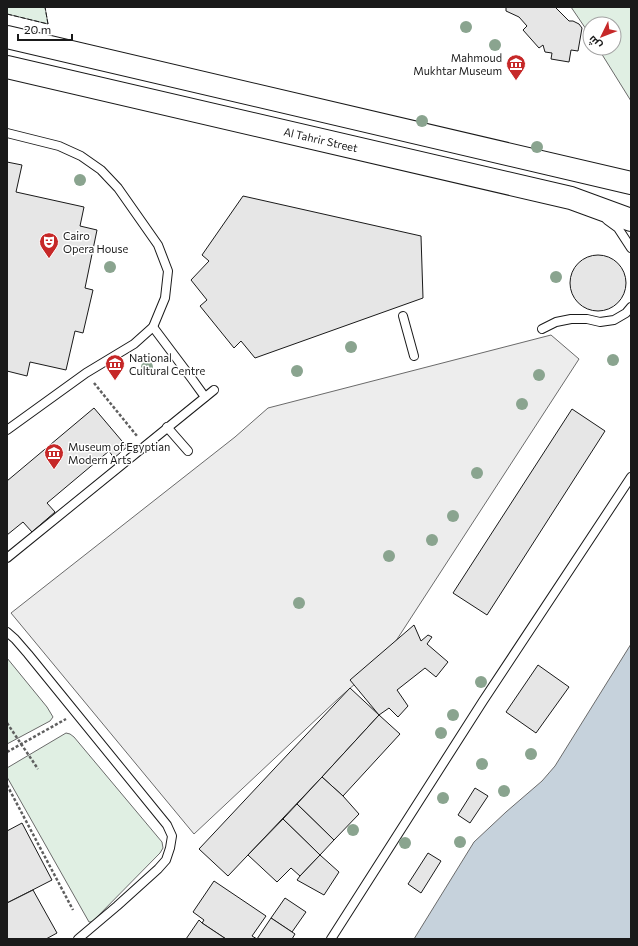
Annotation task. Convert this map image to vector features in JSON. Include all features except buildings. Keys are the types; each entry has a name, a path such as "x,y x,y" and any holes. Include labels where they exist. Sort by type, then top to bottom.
{"main road":[{"path":"7,37 631,183"},
{"name":"Al Tahrir Street","path":"7,67 571,198 631,220"}],"lane":[{"path":"7,133 59,146 81,156 101,170 118,188 158,245 168,271 165,298 153,327 134,344 86,373 7,430"},
{"path":"571,198 596,212 618,228 631,248"},
{"path":"542,329 556,322 571,319 587,319 600,322 614,320 626,313 631,307"},
{"path":"403,316 414,356"},
{"path":"153,327 205,397"},
{"path":"7,558 214,390"},
{"path":"167,427 188,451"},
{"path":"332,939 483,701 631,477"},
{"path":"7,632 15,639 167,825 172,836 166,860 158,869 78,939"}],"path":[{"path":"86,373 144,446"},
{"path":"7,752 77,714"},
{"path":"7,722 38,769"},
{"path":"7,785 73,910"}],"green space":[{"path":"7,7 45,7 48,24 7,14"},
{"path":"571,7 631,7 631,101 603,56 622,56 622,16 582,16 582,23"},
{"path":"7,658 47,707 53,717 50,721 7,744"},
{"path":"66,733 74,737 162,842 163,848 160,853 92,922 89,922 7,777 7,768"}],"shaded area":[{"path":"551,335 579,359 392,647 356,683 194,834 11,613 235,437 268,408"},
{"path":"631,644 631,939 414,939 474,842 542,781 555,766"}],"fence":[{"path":"7,14 48,24 45,7"}],"place":[{"name":"Mahmoud Mukhtar Museum","path":"516,81"},
{"name":"Cairo Opera House","path":"49,259"},
{"name":"National Cultural Centre","path":"115,381"},
{"name":"Museum of Egyptian Modern Arts","path":"54,470"}]}
